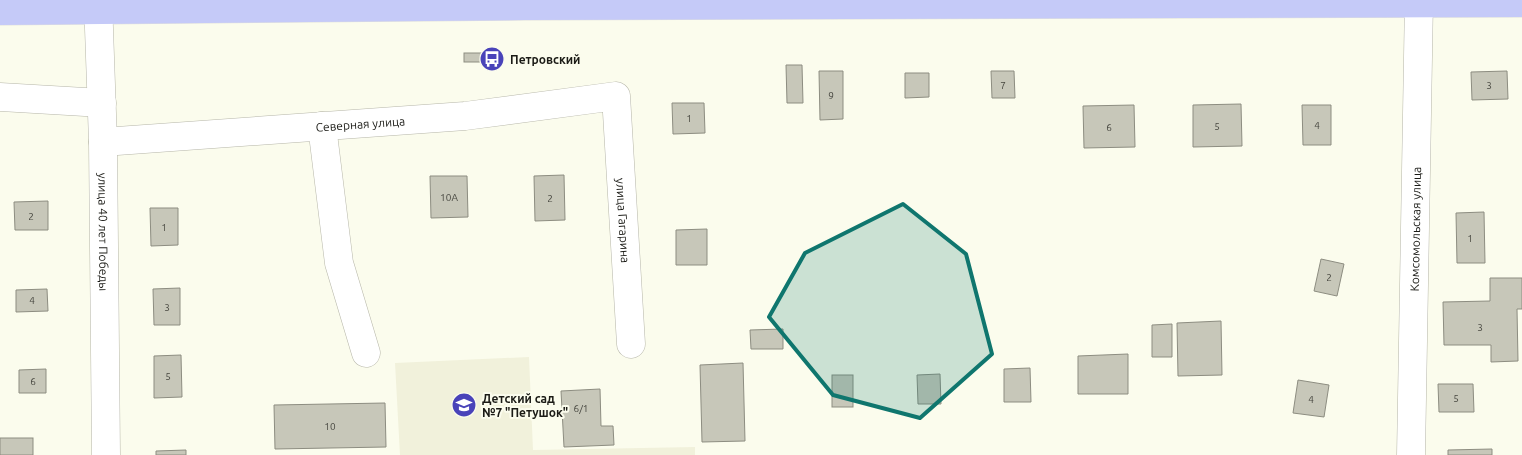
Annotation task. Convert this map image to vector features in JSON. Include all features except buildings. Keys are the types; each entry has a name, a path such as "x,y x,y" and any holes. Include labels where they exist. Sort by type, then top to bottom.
{"main road":[{"path":"0,11 98,5 544,6 1522,3"}],"street":[{"name":"Комсомольская улица","path":"1410,455 1419,2"},
{"name":"улица 40 лет Победы","path":"98,5 103,142 106,455"},
{"name":"Северная улица","path":"103,142 465,116 616,96"},
{"name":"улица Гагарина","path":"616,96 631,344"},
{"path":"0,97 102,103"},
{"path":"322,126 339,263 366,354"}],"highlighted area":[{"path":"903,204 966,254 992,354 920,418 833,395 769,317 805,253"}],"shaded area":[{"name":"Детский сад №7 \"Петушок\"","path":"529,357 533,450 695,447 695,455 400,455 395,363"}],"place":[{"name":"Петровский","path":"492,59"},
{"name":"Детский сад №7 \"Петушок\"","path":"464,405"}]}
